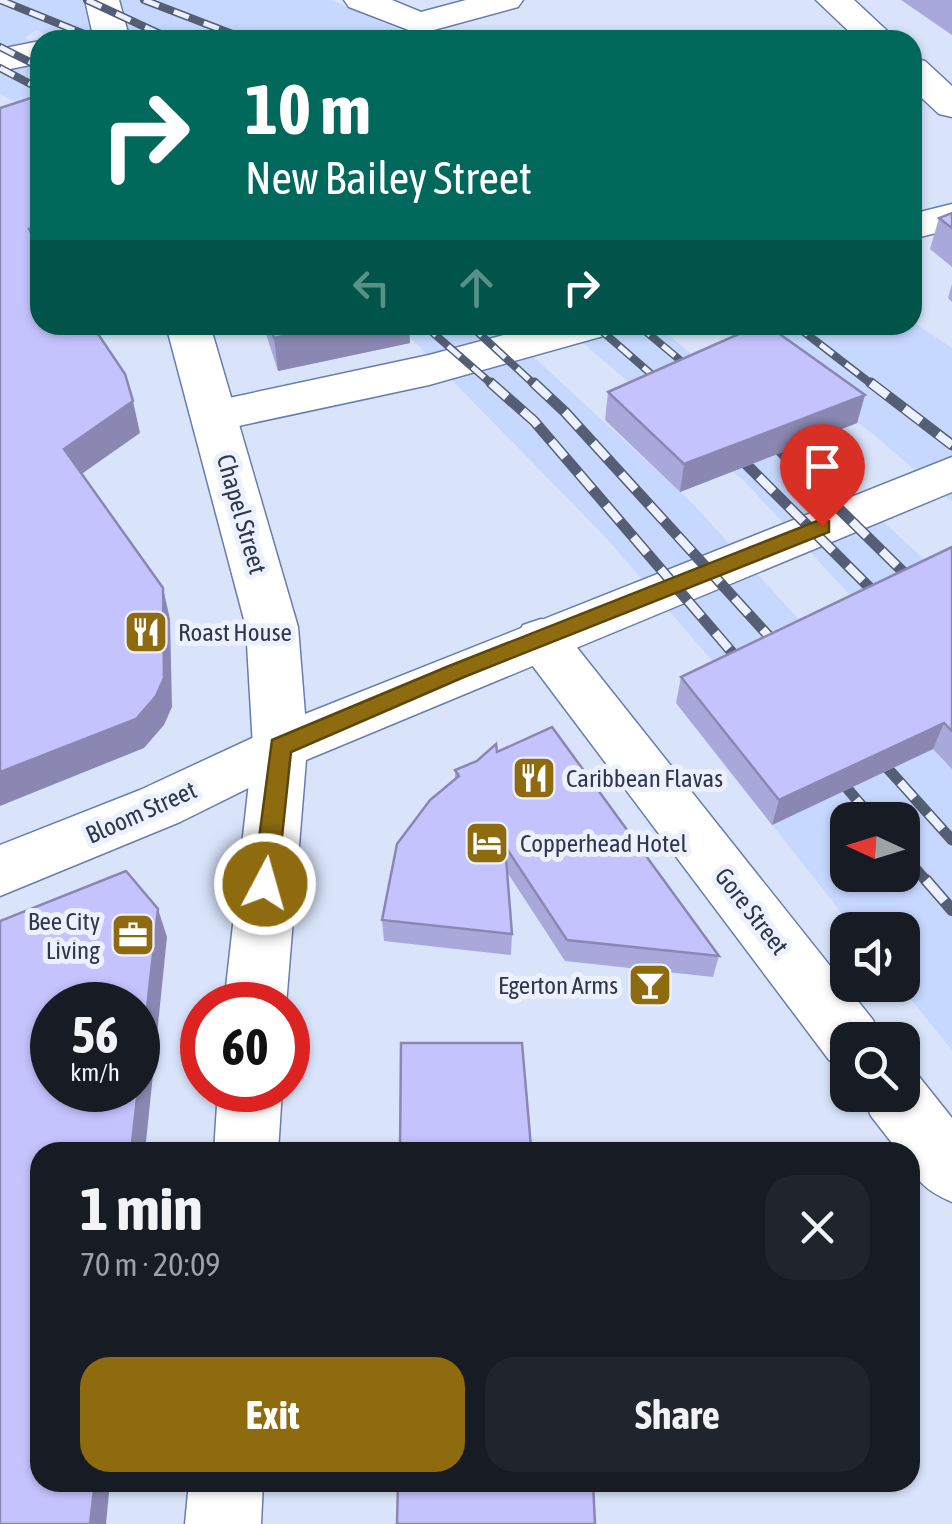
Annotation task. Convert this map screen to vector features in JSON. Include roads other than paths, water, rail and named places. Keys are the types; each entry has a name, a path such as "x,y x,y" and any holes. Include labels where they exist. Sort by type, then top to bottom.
{"main road":[{"path":"102,0 110,30"},
{"path":"362,0 418,23 506,0"},
{"path":"834,0 868,30"},
{"path":"0,60 30,54"},
{"path":"922,78 952,106"},
{"path":"922,225 952,216"},
{"name":"Chapel Street","path":"191,335 272,627 280,747 257,982"},
{"path":"214,416 430,370 556,335"},
{"name":"Bloom Street","path":"0,872 160,806 280,747 952,473"},
{"name":"Gore Street","path":"541,639 837,1022"},
{"path":"247,1142 249,1112"},
{"path":"907,1112 952,1170"},
{"path":"224,1524 226,1492"}],"railway":[{"path":"0,0 74,30"},
{"path":"87,0 152,30"},
{"path":"144,0 222,30"},
{"path":"0,47 30,62"},
{"path":"0,68 30,84"},
{"path":"435,335 494,386"},
{"path":"481,335 536,386"},
{"path":"606,335 665,386"},
{"path":"650,335 699,376"},
{"path":"808,335 874,386"},
{"path":"491,383 534,421 748,671"},
{"path":"534,383 565,412 785,654"},
{"path":"662,383 671,391"},
{"path":"871,383 952,445"},
{"path":"762,433 952,620"},
{"path":"729,447 888,606"},
{"path":"872,751 952,840"},
{"path":"829,767 859,802"},
{"path":"920,874 928,883"},
{"path":"926,880 952,910"}],"place":[{"name":"Roast House","path":"146,632"},
{"name":"Caribbean Flavas","path":"534,778"},
{"name":"Copperhead Hotel","path":"487,843"},
{"name":"Bee City Living","path":"133,935"},
{"name":"Egerton Arms","path":"650,985"}]}
